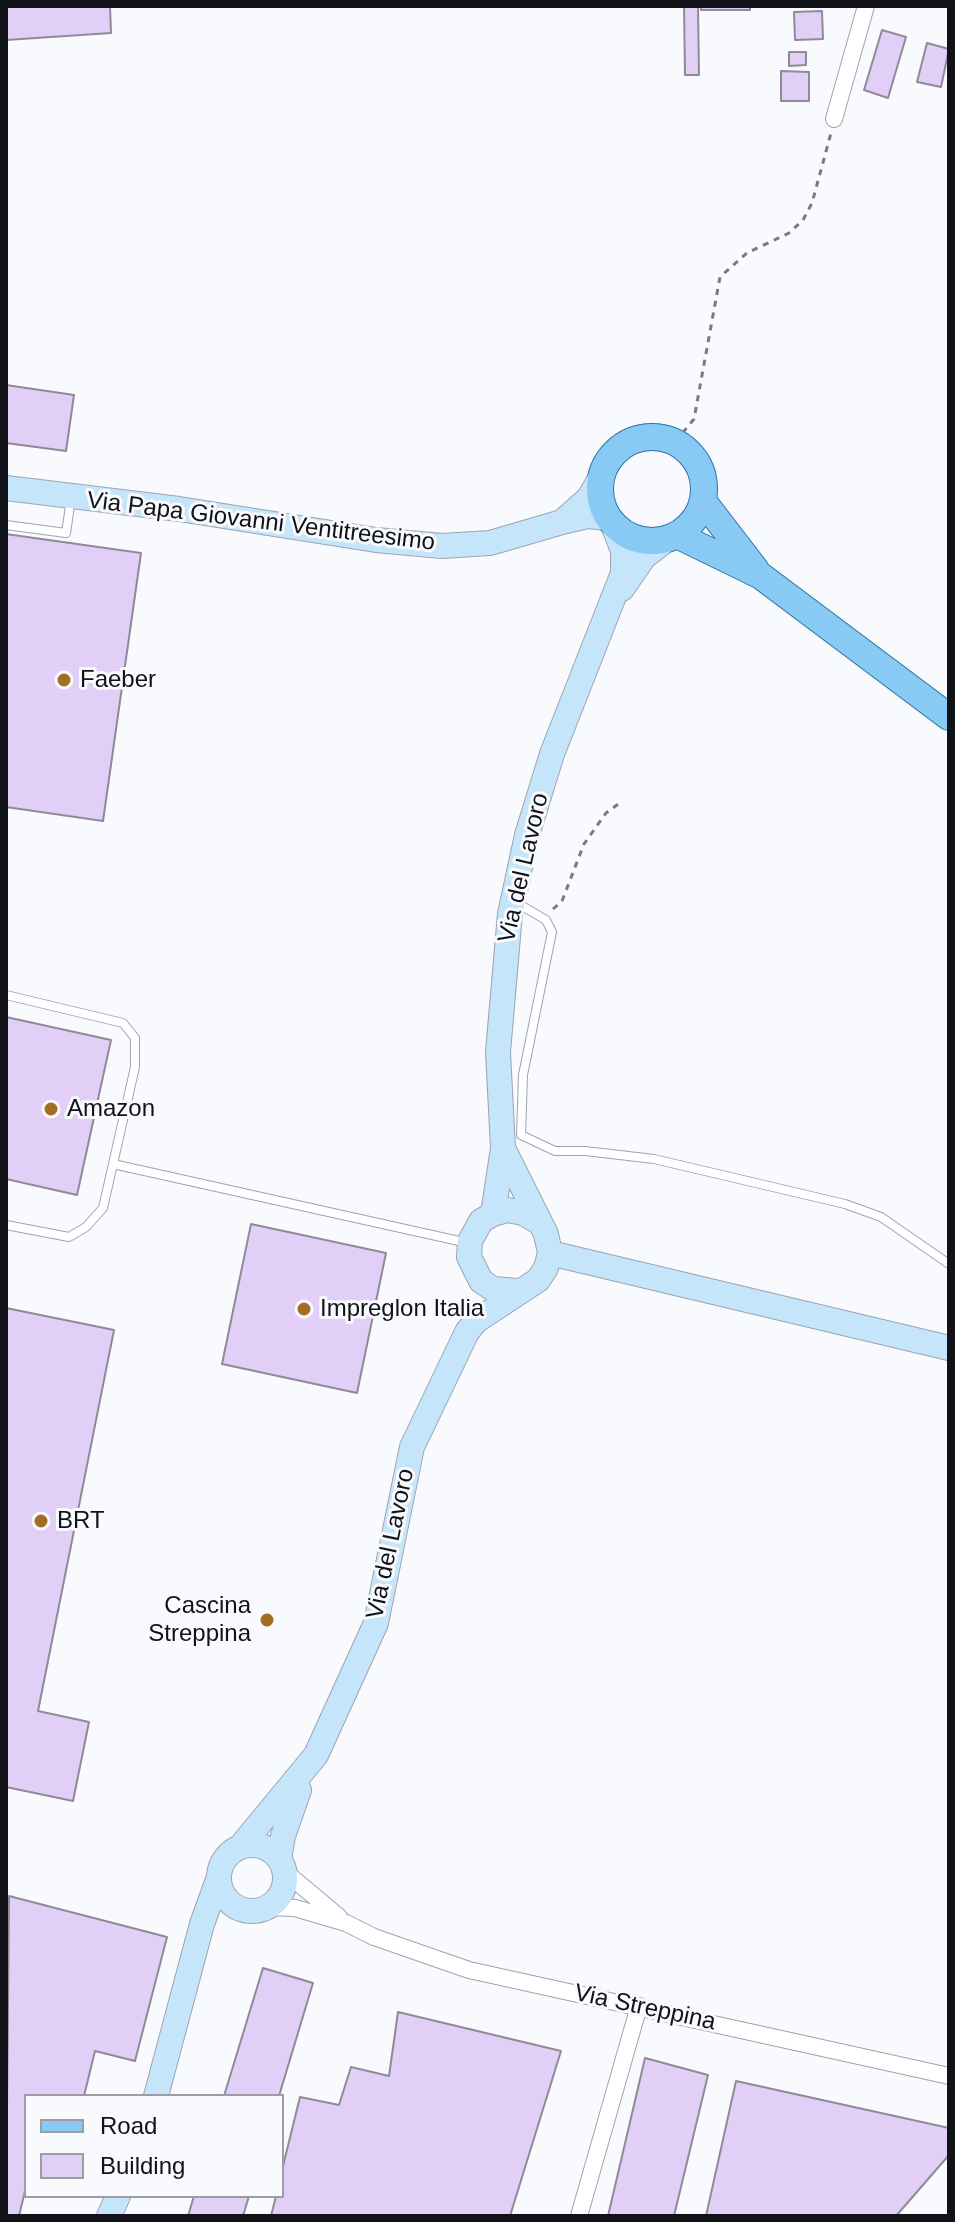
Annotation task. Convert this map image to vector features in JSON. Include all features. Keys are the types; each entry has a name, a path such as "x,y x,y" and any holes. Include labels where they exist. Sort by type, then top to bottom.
{"main road":[{"path":"671,538 696,518 703,501 701,470 688,451 675,442 655,436 635,439 617,450 601,477 601,501 610,520 631,537 671,538 761,576 949,717"},
{"path":"703,501 761,576"}],"street":[{"path":"834,119 866,6"},
{"name":"Via Papa Giovanni Ventitreesimo","path":"562,522 589,498 601,477"},
{"name":"Via Papa Giovanni Ventitreesimo","path":"6,488 179,509 376,540 442,546 490,543 587,516 610,520"},
{"name":"Via del Lavoro","path":"196,1953 209,1934 227,1917 255,1908 282,1892 282,1865 291,1809 376,1623 412,1447 467,1332 476,1321 538,1280 550,1253 546,1234 537,1221 509,1141 498,1052 502,979 512,901 527,835 552,754 614,601 623,561 610,520"},
{"name":"Via del Lavoro","path":"614,601 644,557 671,538"},
{"name":"Via del Lavoro","path":"493,1214 509,1141"},
{"path":"469,1243 475,1229 493,1214 508,1210 537,1221"},
{"name":"Via del Lavoro","path":"469,1243 469,1257 481,1281 476,1321"},
{"path":"550,1253 949,1348"},
{"path":"481,1281 493,1289 518,1291"},
{"name":"Via del Lavoro","path":"157,2094 225,1858 241,1846 307,1769"},
{"path":"241,1846 262,1846 282,1865"},
{"name":"Via Streppina","path":"282,1865 346,1923"},
{"path":"219,1877 223,1894 255,1908"},
{"name":"Via Streppina","path":"255,1908 295,1908 346,1923 374,1937 469,1970 949,2076"},
{"path":"579,2216 639,2006"}],"lane":[{"path":"6,525 66,533 71,498"},
{"path":"512,901 546,920 552,940 509,1141 555,1151 654,1159 845,1204 881,1217 949,1264"},
{"path":"6,995 123,1023 135,1038 135,1067 103,1208 86,1227 69,1237 6,1225"},
{"path":"113,1164 469,1243"}],"path":[{"path":"675,442 694,419 720,277 739,258 789,233 803,220 812,203 834,119"},
{"path":"539,914 550,912 562,901 584,844 606,813 621,802"}],"building":[{"path":"6,6 110,6 111,33 6,40"},
{"path":"684,6 698,6 699,75 685,75"},
{"path":"701,6 750,6 750,10 701,10"},
{"path":"822,11 823,39 795,40 794,12"},
{"path":"882,30 906,37 888,98 864,90"},
{"path":"927,43 949,49 941,87 917,82"},
{"path":"789,52 806,52 806,65 789,66"},
{"path":"781,71 809,72 809,101 781,101"},
{"path":"6,385 74,395 66,451 6,443"},
{"name":"Faeber","path":"6,534 141,553 103,821 6,807"},
{"name":"Amazon","path":"6,1017 111,1040 77,1195 6,1179"},
{"name":"Impreglon Italia","path":"251,1224 386,1253 357,1393 222,1364"},
{"name":"BRT","path":"6,1308 114,1330 38,1711 89,1722 73,1801 6,1787"},
{"path":"9,1896 167,1937 135,2061 95,2051 84,2094 24,2094 24,2195 19,2216 6,2216"},
{"path":"263,1968 313,1983 280,2094 225,2094"},
{"path":"398,2012 561,2051 510,2216 271,2216 276,2198 284,2198 284,2162 300,2097 339,2105 351,2067 389,2076"},
{"path":"645,2058 708,2075 674,2216 608,2216"},
{"path":"736,2081 949,2128 949,2155 896,2216 706,2216"},
{"path":"193,2198 248,2198 243,2216 188,2216"}],"place":[{"name":"Faeber","path":"64,680"},
{"name":"Amazon","path":"51,1109"},
{"name":"Impreglon Italia","path":"304,1309"},
{"name":"BRT","path":"41,1521"},
{"name":"Cascina Streppina","path":"267,1620"}]}
